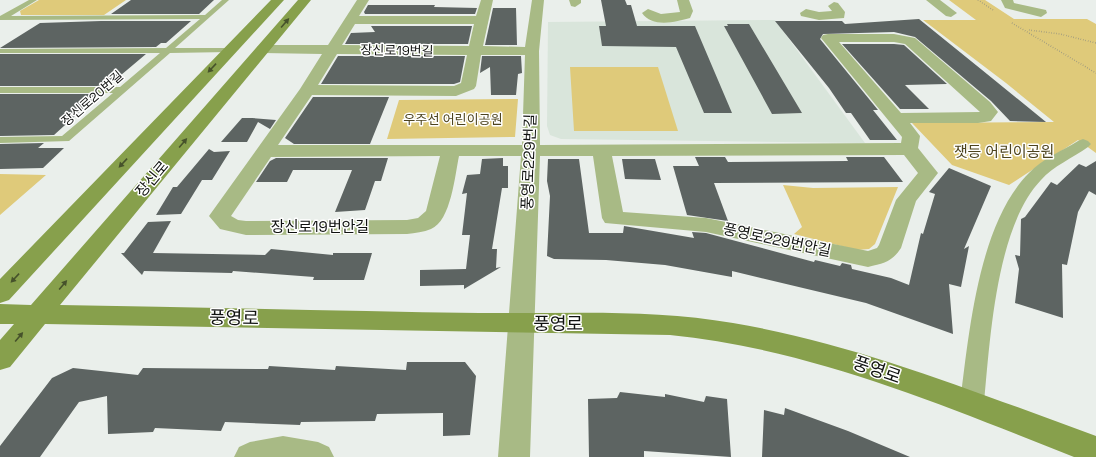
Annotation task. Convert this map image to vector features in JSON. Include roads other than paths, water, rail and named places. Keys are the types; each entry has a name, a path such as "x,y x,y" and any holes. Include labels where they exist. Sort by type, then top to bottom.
{"main road":[{"name":"장신로","path":"0,294 229,50 278,0"},
{"name":"장신로","path":"0,359 305,0"},
{"name":"풍영로","path":"0,314 520,324 654,324 733,332 846,359 972,403 1096,451"}],"street":[{"name":"장신로19번안길","path":"363,0 307,90 220,216 224,222 233,226 246,228 407,227 425,224 436,213 451,150"},
{"path":"307,90 456,91 468,86 476,52 480,20 487,0"},
{"name":"풍영로229번길","path":"514,457 520,324 531,149 532,51 538,0"},
{"path":"803,0 810,6 832,3 839,12 839,15 819,16 806,13"},
{"path":"932,0 951,13"},
{"path":"1007,0 1009,5 1041,13"},
{"path":"648,6 658,18 678,17 685,15 687,11 684,3"},
{"path":"350,20 480,20"},
{"name":"풍영로229번안길","path":"602,150 613,218 706,225 868,259 885,254 890,248 906,200 928,173 909,149 910,136 828,38 894,38 910,41 989,112 985,117 978,118 895,118"},
{"name":"장신로19번길","path":"263,49 476,52 532,51"},
{"path":"972,403 982,320 1001,240 1013,206 1036,176 1083,144"},
{"path":"266,151 909,149"},
{"path":"250,457 284,450 318,457"}],"lane":[{"path":"1,18 34,0"},
{"name":"장신로20번길","path":"0,140 65,139 226,0"},
{"path":"1,18 207,17"},
{"name":"장신로20번길","path":"0,51 229,50"},
{"path":"0,90 122,90"}],"park label":[{"name":"우주선 어린이공원","path":"453,119"},
{"name":"잿등 어린이공원","path":"1004,152"}]}
